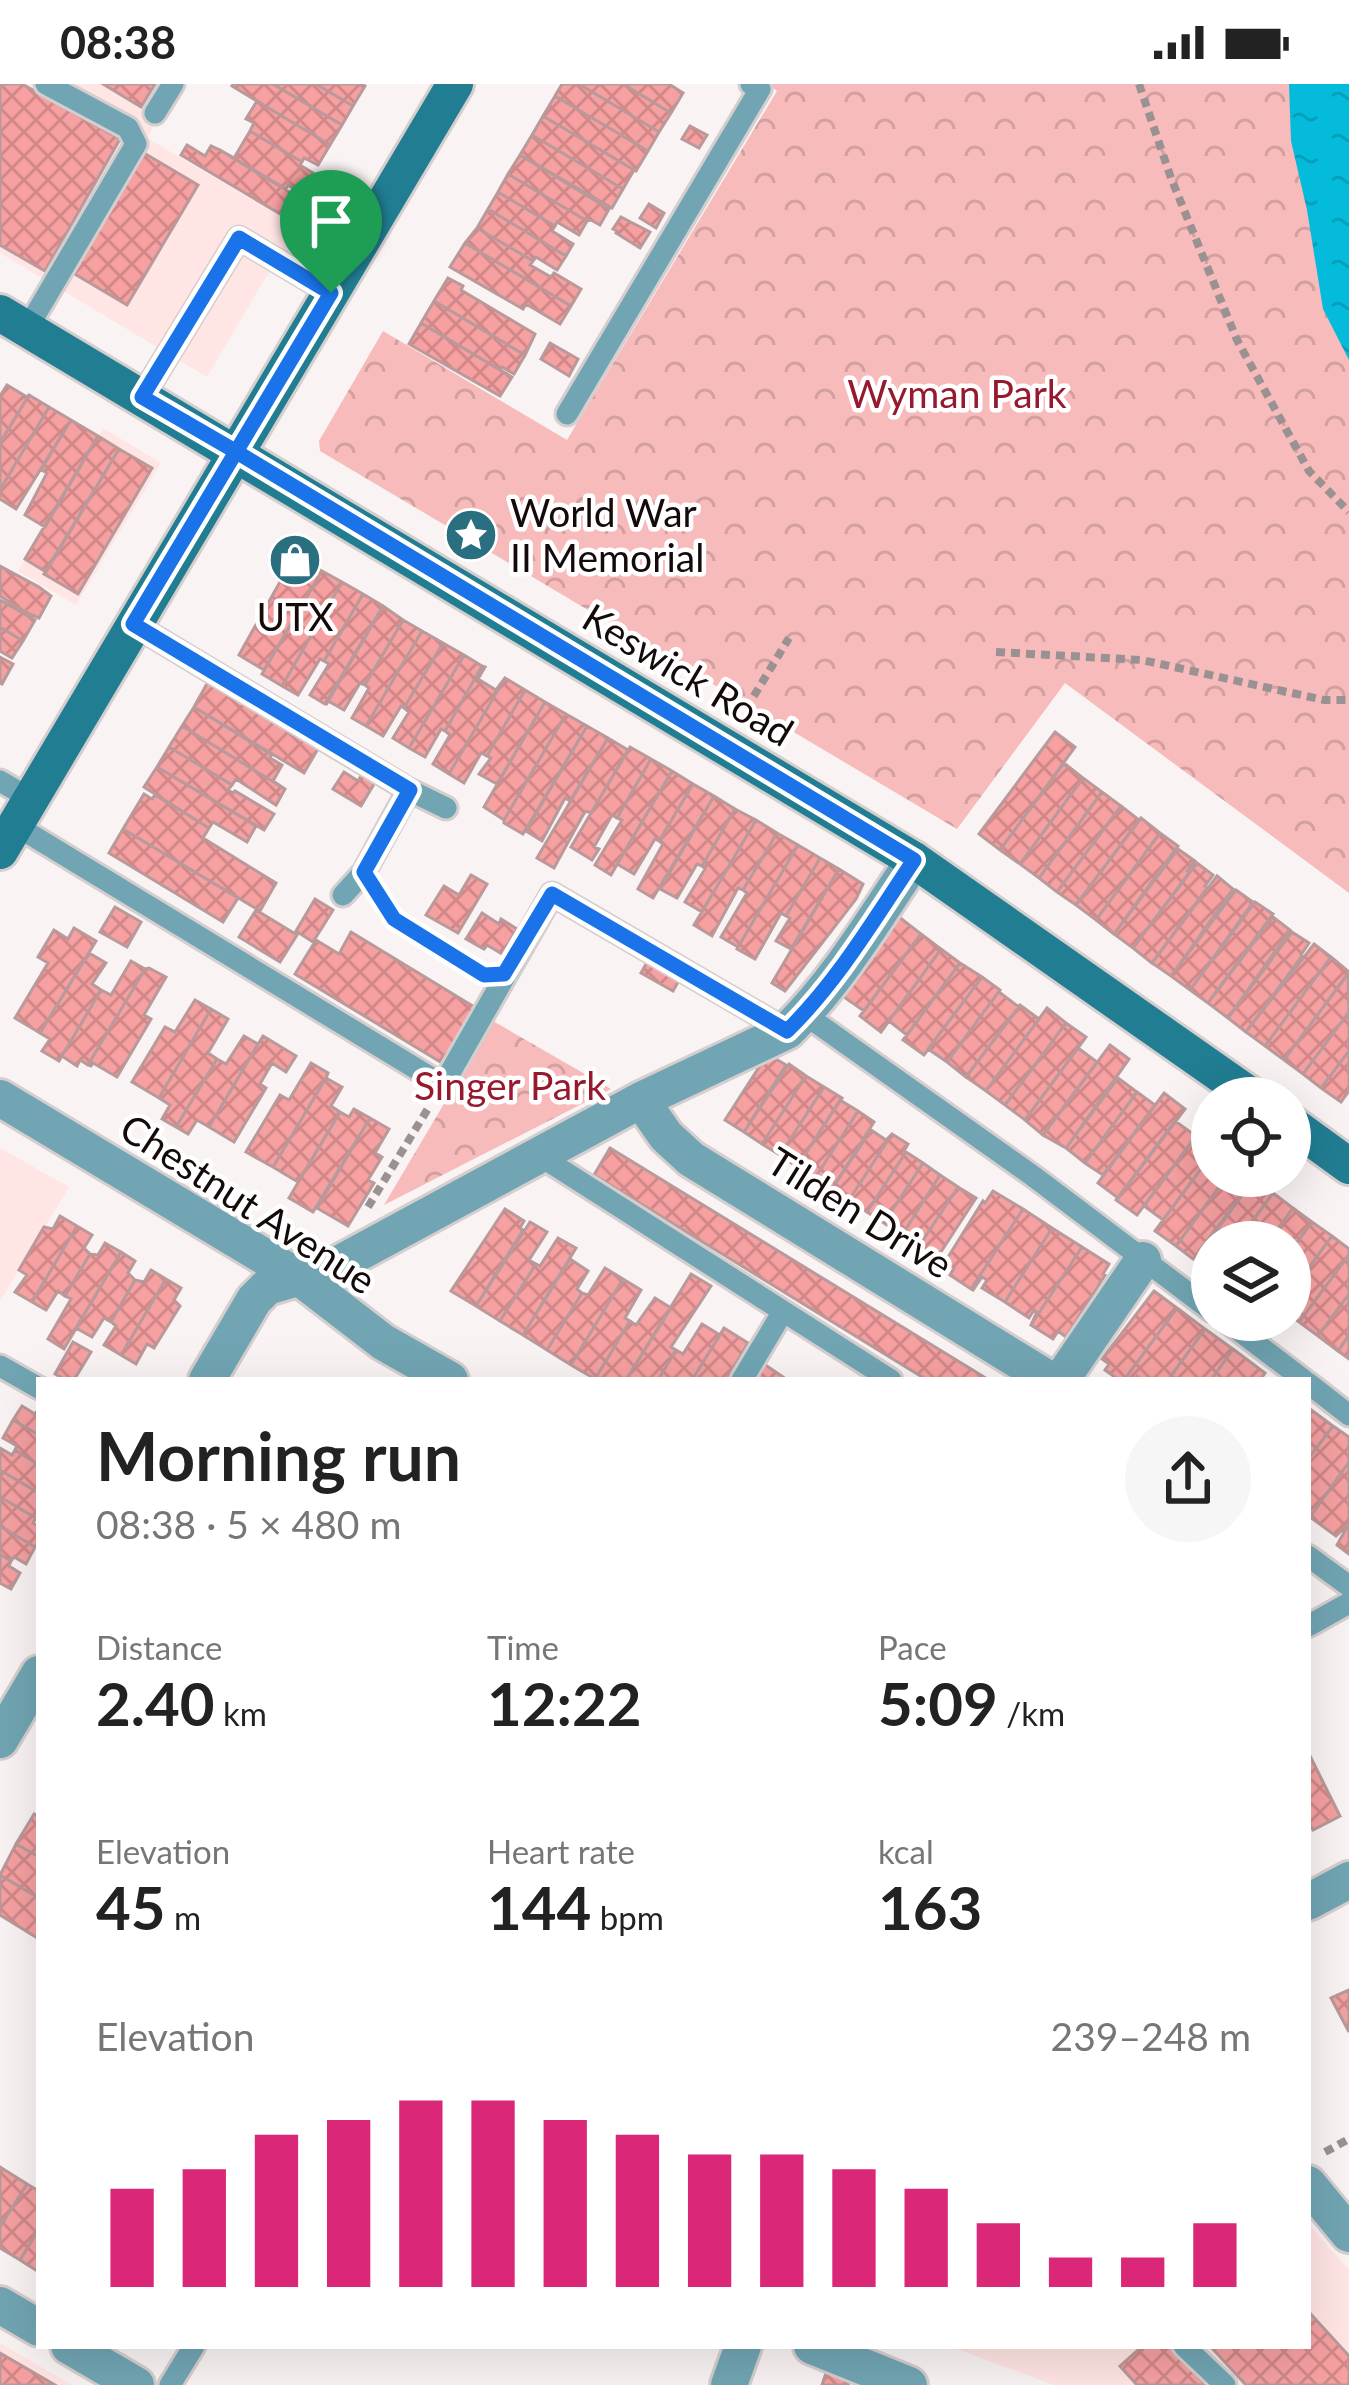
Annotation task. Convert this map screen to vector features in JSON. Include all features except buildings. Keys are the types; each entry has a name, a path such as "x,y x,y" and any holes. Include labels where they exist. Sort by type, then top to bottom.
{"street":[{"path":"12,814 133,624 455,84"},
{"name":"Keswick Road","path":"14,321 914,860 1224,1077"},
{"path":"209,1377 254,1300 267,1288 342,1262 641,1100 796,1023 844,964 914,860"},
{"name":"Chestnut Avenue","path":"0,1098 300,1278 383,1342 445,1377"},
{"name":"Tilden Drive","path":"641,1100 666,1136 691,1159 1045,1377"},
{"path":"1311,1138 1349,1166"},
{"path":"1063,1377 1143,1260"},
{"path":"0,1740 36,1679"},
{"path":"1311,1900 1349,1880"},
{"path":"1311,2171 1349,2234"},
{"path":"0,2306 36,2326"},
{"path":"74,2349 136,2385"},
{"path":"729,2385 742,2349"},
{"path":"819,2349 909,2385"}],"lane":[{"path":"14,321 136,144 128,128 46,84"},
{"path":"155,113 173,84"},
{"path":"567,413 760,89 751,84"},
{"path":"142,397 239,238 331,293"},
{"path":"133,624 446,808"},
{"path":"344,896 364,872 410,790"},
{"path":"12,814 442,1085 552,894 796,1023 1033,1175 1191,1295"},
{"path":"540,1156 886,1377"},
{"path":"744,1377 782,1313"},
{"path":"1252,1341 1299,1377"},
{"path":"0,1366 36,1386"},
{"path":"1311,1386 1349,1415"},
{"path":"1311,1558 1349,1586"},
{"path":"1311,1624 1349,1604"},
{"path":"170,2385 192,2349"},
{"path":"1187,2349 1225,2385"}],"path":[{"path":"1139,84 1171,178 1237,340 1310,471 1349,512"},
{"path":"746,709 789,638"},
{"path":"997,652 1142,660 1324,700 1345,700 1349,710"},
{"path":"364,872 394,919 484,975 504,974"},
{"path":"364,1213 442,1085"},
{"path":"1311,2171 1349,2139"}],"shaded area":[{"path":"0,84 178,84 147,138 306,231 266,277 207,377 0,253"},
{"path":"103,428 161,463 76,605 18,571"},
{"path":"0,1148 69,1187 0,1301"},
{"path":"1311,2226 1349,2270 1349,2385 1054,2385 957,2349 1311,2349"},
{"path":"0,2343 72,2385 0,2385"}],"green space":[{"name":"Wyman Park","path":"768,84 1349,84 1349,893 1065,683 957,829 320,451 319,441 383,331 567,440 777,91"},
{"name":"Singer Park","path":"493,1021 611,1089 384,1205"}],"water":[{"path":"1289,84 1349,84 1349,360 1323,309 1291,141"}],"place":[{"name":"World War II Memorial","path":"471,535"},
{"name":"UTX","path":"295,560"}],"route":[{"path":"331,293 235,451 133,624 410,790 364,872 394,919 484,975 504,974 552,894 787,1031 844,964 914,860 235,451 142,397 239,238 331,293"}]}
